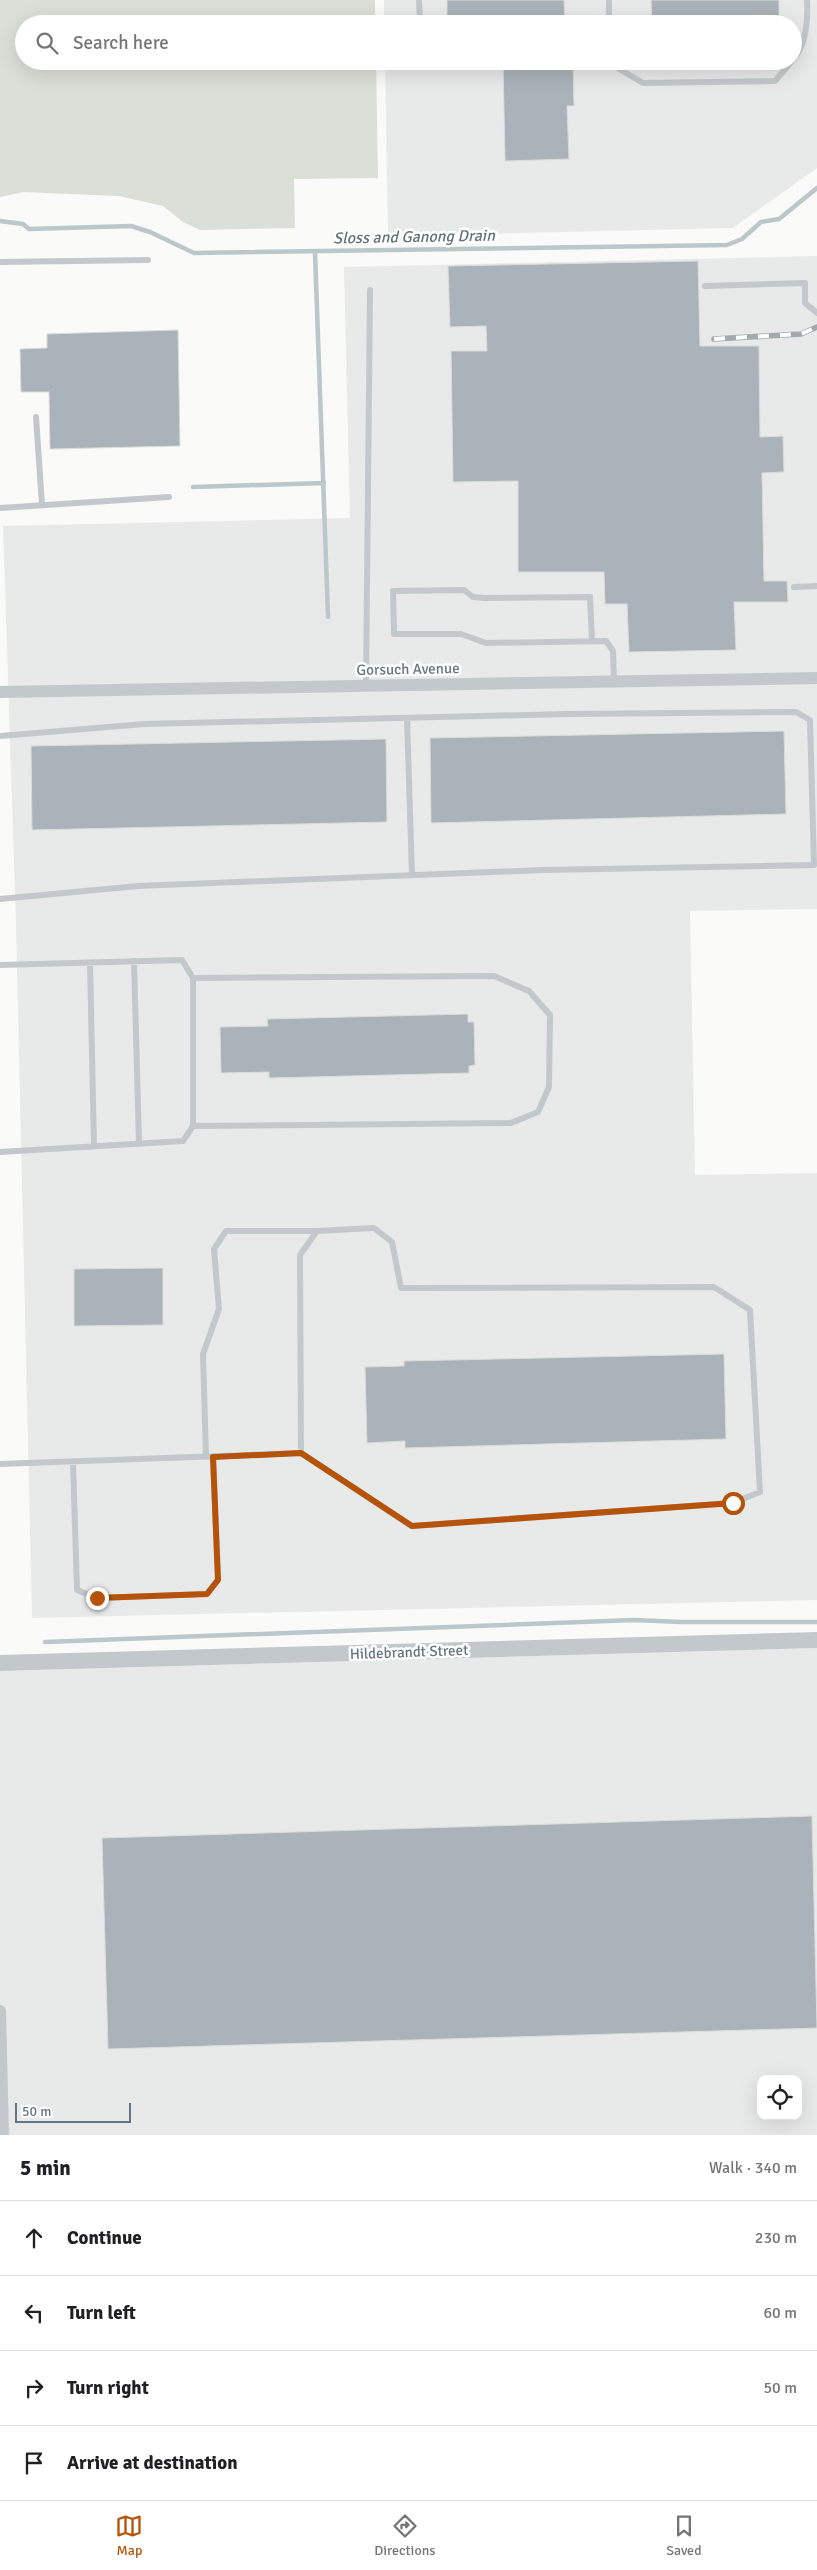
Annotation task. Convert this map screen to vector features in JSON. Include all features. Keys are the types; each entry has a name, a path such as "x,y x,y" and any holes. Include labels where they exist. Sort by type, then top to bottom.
{"street":[{"name":"Gorsuch Avenue","path":"0,692 817,678"},
{"name":"Hildebrandt Street","path":"0,1663 817,1640"},
{"path":"0,2011 3,2135"}],"lane":[{"path":"420,0 420,15"},
{"path":"609,0 609,15"},
{"path":"802,41 808,24 807,0"},
{"path":"621,70 643,83 775,81 785,70"},
{"path":"0,262 148,260"},
{"path":"705,286 806,283 806,303 817,313"},
{"path":"366,686 370,290"},
{"path":"36,417 42,505"},
{"path":"0,508 169,497"},
{"path":"794,587 817,586"},
{"path":"592,640 590,597 484,598 473,597 464,590 393,591 394,634 461,634 486,642 606,641 611,645 614,681"},
{"path":"0,736 144,724 796,712 810,720 813,755 814,865 543,870 138,886 0,898"},
{"path":"407,718 412,875"},
{"path":"0,965 182,960 193,978 193,1126 183,1140 0,1152"},
{"path":"134,962 139,1143"},
{"path":"90,963 94,1146"},
{"path":"193,978 494,976 529,991 550,1015 549,1087 538,1112 511,1123 193,1126"},
{"path":"0,1464 210,1457 301,1453 412,1526 733,1503 760,1492 750,1310 714,1287 401,1288 392,1242 374,1228 226,1232 214,1249 219,1310 203,1354 210,1457 218,1580 207,1594 97,1598 77,1590 73,1462"},
{"path":"301,1453 300,1255 317,1231"}],"shaded area":[{"path":"0,0 375,0 375,15 15,15 15,70 376,70 378,178 294,179 295,228 200,230 183,222 163,206 119,196 23,192 0,197"},
{"path":"384,0 817,0 817,168 733,228 388,236 385,70 802,70 802,15 384,15"},
{"path":"817,256 817,909 690,911 695,1175 817,1173 817,1600 32,1618 16,925 3,526 350,518 344,267"},
{"path":"817,1648 817,2135 0,2135 0,1671"}],"building":[{"path":"447,0 564,0 565,15 447,15"},
{"path":"651,0 779,0 779,15 652,15"},
{"path":"503,70 573,70 574,106 567,106 569,159 505,161"},
{"path":"698,261 700,346 759,346 760,437 783,436 784,472 762,473 764,581 787,581 788,602 734,602 736,650 629,652 627,604 605,604 604,572 518,572 518,481 453,482 451,351 487,351 486,326 450,327 448,266"},
{"path":"178,330 180,446 50,449 49,392 21,392 20,349 47,348 47,334"},
{"path":"784,731 786,814 431,823 430,738"},
{"path":"386,739 387,822 32,830 31,746"},
{"path":"468,1014 468,1022 474,1022 475,1065 469,1066 469,1073 269,1078 269,1072 221,1073 220,1027 268,1026 267,1019"},
{"path":"163,1268 163,1325 74,1326 74,1269"},
{"path":"724,1354 726,1439 405,1448 405,1441 367,1443 365,1367 404,1366 404,1361"},
{"path":"812,1816 817,2028 108,2049 102,1838"}],"waterway":[{"name":"Sloss and Ganong Drain","path":"0,221 23,224 29,229 131,226 150,232 194,253 727,245 742,239 761,222 779,219 817,188"},
{"path":"315,253 328,617"},
{"path":"193,487 324,483"},
{"path":"45,1642 634,1620 817,1622"}],"railway":[{"path":"714,339 801,334 817,327"}],"route":[{"path":"97,1598 207,1594 218,1580 213,1457 301,1453 412,1526 733,1503"}]}
